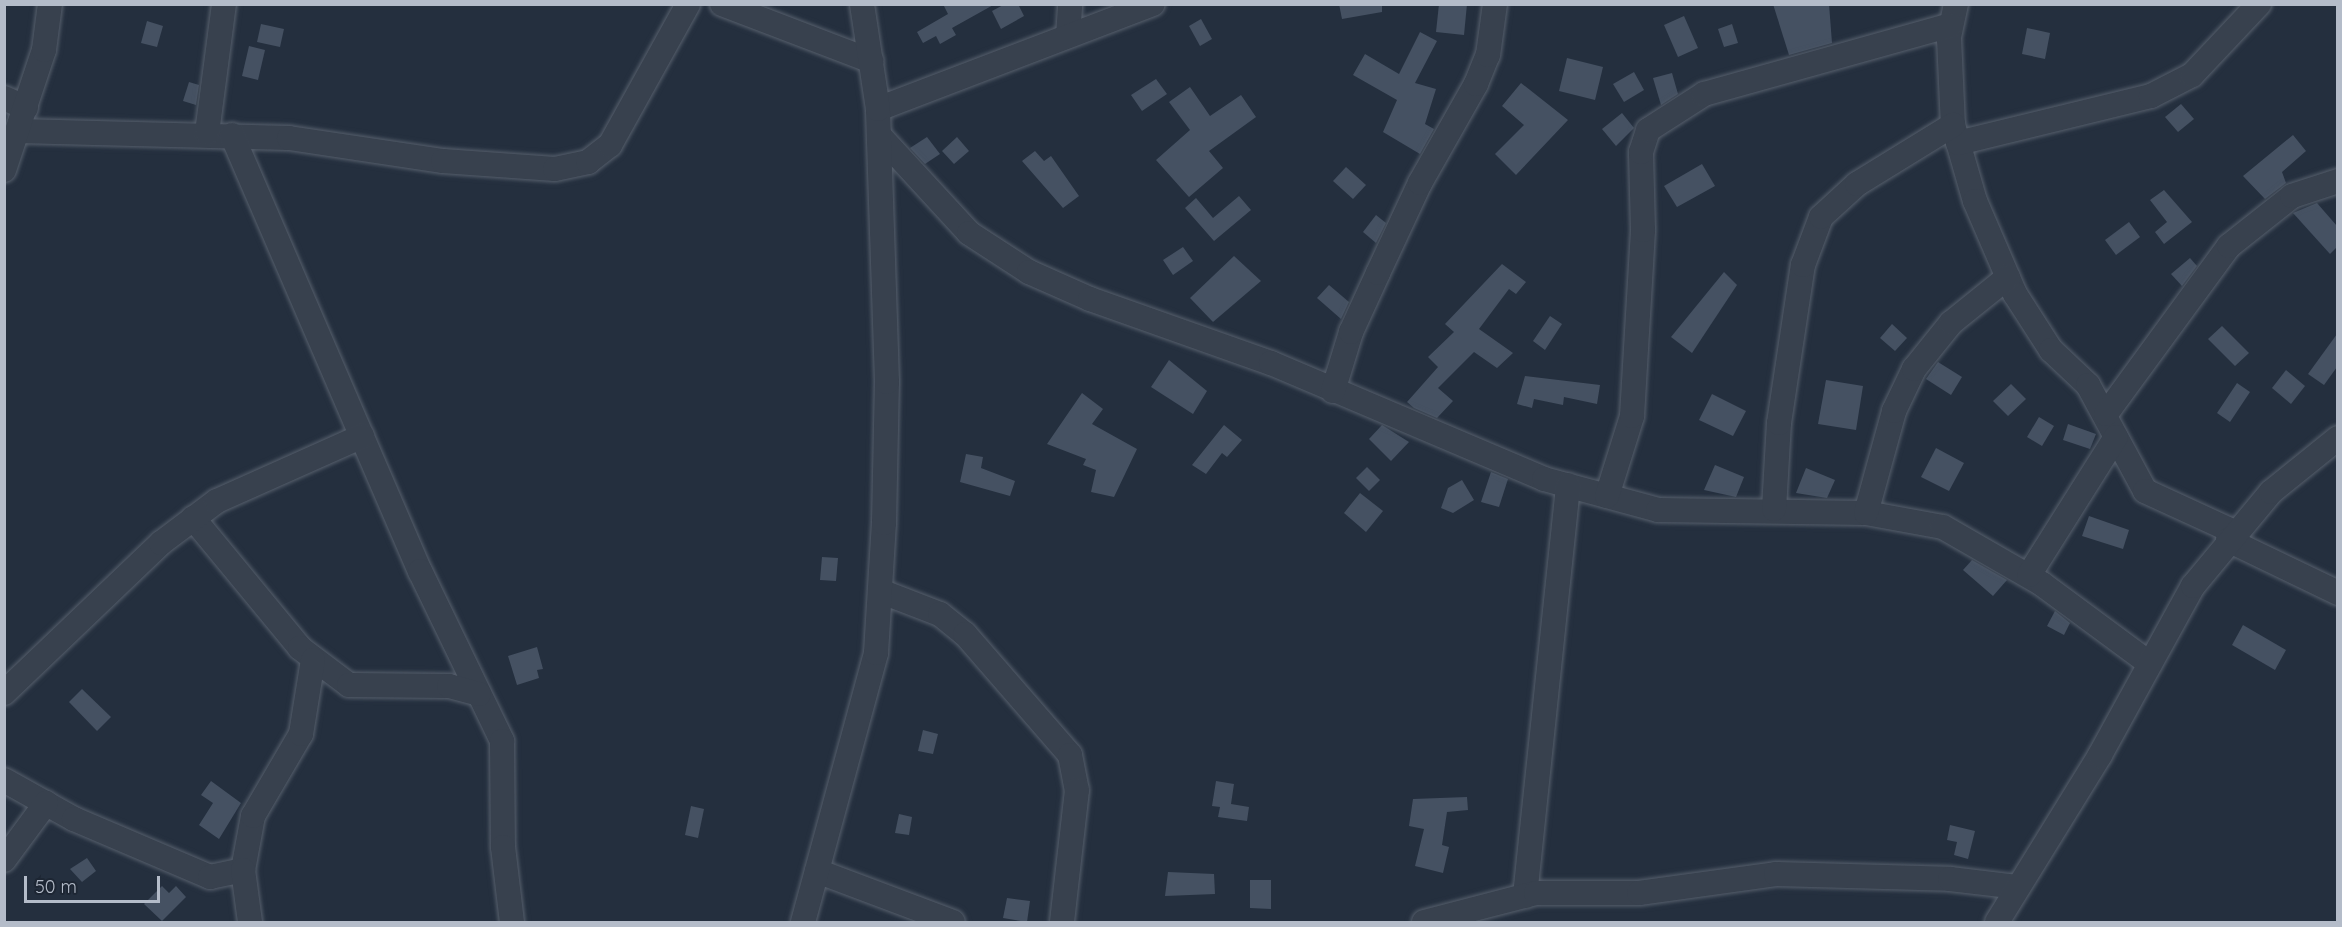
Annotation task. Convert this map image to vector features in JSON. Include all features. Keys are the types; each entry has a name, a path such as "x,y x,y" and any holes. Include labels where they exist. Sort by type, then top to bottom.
{"street":[{"path":"4,170 18,131 15,103 44,50 50,4"},
{"path":"207,133 224,4"},
{"path":"18,131 207,133 511,168 555,169 588,162 610,144 688,4"},
{"path":"722,4 871,61"},
{"path":"803,922 876,653 880,591 887,382 878,109 862,4"},
{"path":"1068,36 1070,4"},
{"path":"878,109 1152,4"},
{"path":"1333,391 1351,332 1378,273 1484,65 1496,4"},
{"path":"1774,509 1779,423 1803,265 1821,217 1857,184 1955,134 2151,96 2192,75 2259,4"},
{"path":"1607,496 1632,416 1643,230 1641,152 1648,130 1704,94 1954,15 1955,134 1975,201 2008,277 2051,350 2088,385 2106,414 2126,464 2145,491 2337,593"},
{"path":"232,135 362,436 502,741 503,847 512,922"},
{"path":"879,135 969,233 1029,272 1568,485 1607,496 1658,510 1774,509 1866,513 1943,527 2029,575 2150,664"},
{"path":"2106,414 2229,246 2292,196 2337,181"},
{"path":"1866,513 1894,411 1914,369 1951,323 2008,277"},
{"path":"4,693 193,518 260,477 362,436"},
{"path":"2029,575 2116,437"},
{"path":"1997,922 2150,664 2193,586 2231,536 2310,454 2337,438"},
{"path":"1525,896 1568,485"},
{"path":"193,518 313,660 349,685 449,686 479,694"},
{"path":"880,591 940,614 965,634 1070,755 1077,790 1062,922"},
{"path":"250,922 243,870 253,816 302,734 313,660"},
{"path":"4,780 46,803 210,877 243,870"},
{"path":"4,860 46,803"},
{"path":"817,871 953,922"},
{"path":"1424,922 1484,913 1525,896 1639,893 1776,874 1950,879 2017,887"}],"building":[{"path":"943,4 995,4 952,28 956,35 940,44 936,36 923,43 917,32 948,14"},
{"path":"1005,4 1018,4 1024,16 1001,29 992,11"},
{"path":"1339,4 1382,4 1382,12 1342,19"},
{"path":"1439,4 1467,4 1464,35 1436,32"},
{"path":"1773,4 1829,4 1832,43 1789,55"},
{"path":"1684,16 1698,48 1678,57 1664,25"},
{"path":"1201,19 1212,39 1200,46 1189,26"},
{"path":"147,21 163,26 157,47 141,43"},
{"path":"261,24 284,29 280,47 257,42"},
{"path":"1732,24 1738,43 1724,47 1718,29"},
{"path":"2027,28 2050,33 2045,59 2022,54"},
{"path":"1420,32 1437,41 1415,83 1436,89 1425,124 1434,129 1420,154 1383,132 1397,100 1353,75 1365,54 1399,74"},
{"path":"249,46 265,50 258,80 242,76"},
{"path":"1567,58 1603,67 1595,100 1559,91"},
{"path":"1634,72 1644,90 1624,102 1613,84"},
{"path":"1672,73 1678,94 1661,105 1653,78"},
{"path":"1156,79 1167,94 1142,111 1131,95"},
{"path":"189,82 199,85 196,105 183,101"},
{"path":"1521,83 1568,120 1516,175 1495,154 1524,125 1502,106"},
{"path":"1190,87 1210,116 1241,95 1256,117 1209,151 1223,168 1189,197 1156,160 1190,130 1169,102"},
{"path":"2181,104 2194,119 2178,132 2165,117"},
{"path":"1622,113 1634,128 1616,146 1602,129"},
{"path":"2293,135 2306,151 2282,172 2286,183 2265,199 2243,176"},
{"path":"927,137 940,154 925,164 910,148"},
{"path":"957,137 969,151 954,164 942,151"},
{"path":"1035,151 1044,161 1051,156 1079,196 1063,208 1022,161"},
{"path":"1702,164 1715,186 1677,207 1664,186"},
{"path":"1346,167 1366,185 1353,199 1333,181"},
{"path":"2164,190 2192,222 2164,244 2155,232 2167,222 2150,200"},
{"path":"1239,196 1251,210 1214,241 1185,208 1196,198 1213,218"},
{"path":"2317,203 2337,226 2337,247 2330,254 2293,213"},
{"path":"1376,215 1386,223 1376,243 1363,232"},
{"path":"2129,222 2140,237 2116,255 2105,240"},
{"path":"1183,247 1193,261 1173,275 1163,260"},
{"path":"1234,256 1261,281 1213,322 1190,298"},
{"path":"2190,258 2197,266 2182,286 2171,274"},
{"path":"1502,264 1526,282 1516,294 1509,289 1479,329 1513,353 1497,368 1474,352 1438,388 1453,401 1437,418 1414,408 1407,402 1438,367 1428,357 1454,332 1445,324"},
{"path":"1724,272 1737,285 1692,353 1671,337"},
{"path":"1329,285 1349,302 1341,319 1317,298"},
{"path":"1550,316 1562,324 1545,350 1533,341"},
{"path":"1892,324 1907,338 1895,351 1880,338"},
{"path":"2222,326 2249,353 2235,366 2208,339"},
{"path":"2337,334 2337,367 2324,385 2308,374"},
{"path":"1169,360 1207,391 1193,414 1151,387"},
{"path":"1938,362 1962,377 1951,395 1926,379"},
{"path":"2286,370 2305,386 2291,404 2272,388"},
{"path":"1525,376 1600,385 1597,404 1564,397 1563,405 1534,399 1532,408 1517,404"},
{"path":"1826,380 1863,386 1856,430 1818,424"},
{"path":"2237,383 2250,392 2230,422 2217,413"},
{"path":"2011,384 2026,399 2008,416 1993,401"},
{"path":"1082,393 1103,409 1092,424 1137,449 1114,497 1091,492 1096,470 1083,465 1086,459 1047,444"},
{"path":"1712,394 1746,411 1733,436 1699,420"},
{"path":"2039,417 2054,426 2042,446 2027,437"},
{"path":"2068,424 2096,434 2090,449 2063,440"},
{"path":"1224,425 1242,440 1227,457 1222,453 1206,474 1192,465"},
{"path":"1382,425 1409,442 1391,461 1369,439"},
{"path":"1936,448 1964,463 1949,491 1921,477"},
{"path":"966,454 983,457 981,468 1015,481 1010,496 960,482"},
{"path":"1715,465 1744,477 1736,497 1704,490"},
{"path":"1367,467 1380,480 1369,491 1356,478"},
{"path":"1806,468 1835,480 1827,498 1796,493"},
{"path":"1491,472 1508,479 1499,507 1481,502"},
{"path":"1462,480 1474,500 1453,513 1441,508 1448,488"},
{"path":"1360,493 1383,511 1366,532 1344,513"},
{"path":"2089,516 2129,530 2123,549 2082,536"},
{"path":"822,557 838,558 836,581 820,580"},
{"path":"1972,560 2007,580 1993,596 1963,570"},
{"path":"2055,611 2070,623 2064,635 2047,626"},
{"path":"2243,625 2286,650 2275,670 2232,645"},
{"path":"537,647 543,669 537,670 539,678 517,685 508,656"},
{"path":"82,689 111,717 97,731 69,702"},
{"path":"923,730 938,734 933,754 918,751"},
{"path":"211,781 241,803 219,839 199,825 213,803 201,795"},
{"path":"1216,781 1234,784 1231,804 1249,807 1247,821 1218,817 1220,807 1212,806"},
{"path":"1467,797 1468,810 1447,812 1442,845 1449,847 1443,873 1415,866 1424,829 1409,826 1413,799"},
{"path":"691,806 704,809 698,838 685,835"},
{"path":"899,814 912,817 909,835 895,833"},
{"path":"1950,825 1975,831 1968,859 1954,855 1957,842 1947,840"},
{"path":"87,858 96,871 82,882 70,869"},
{"path":"1168,872 1214,874 1215,894 1165,896"},
{"path":"1250,880 1271,880 1271,909 1250,908"},
{"path":"162,886 169,893 176,886 186,897 162,921 144,904"},
{"path":"1007,898 1030,901 1027,922 1003,918"}]}
